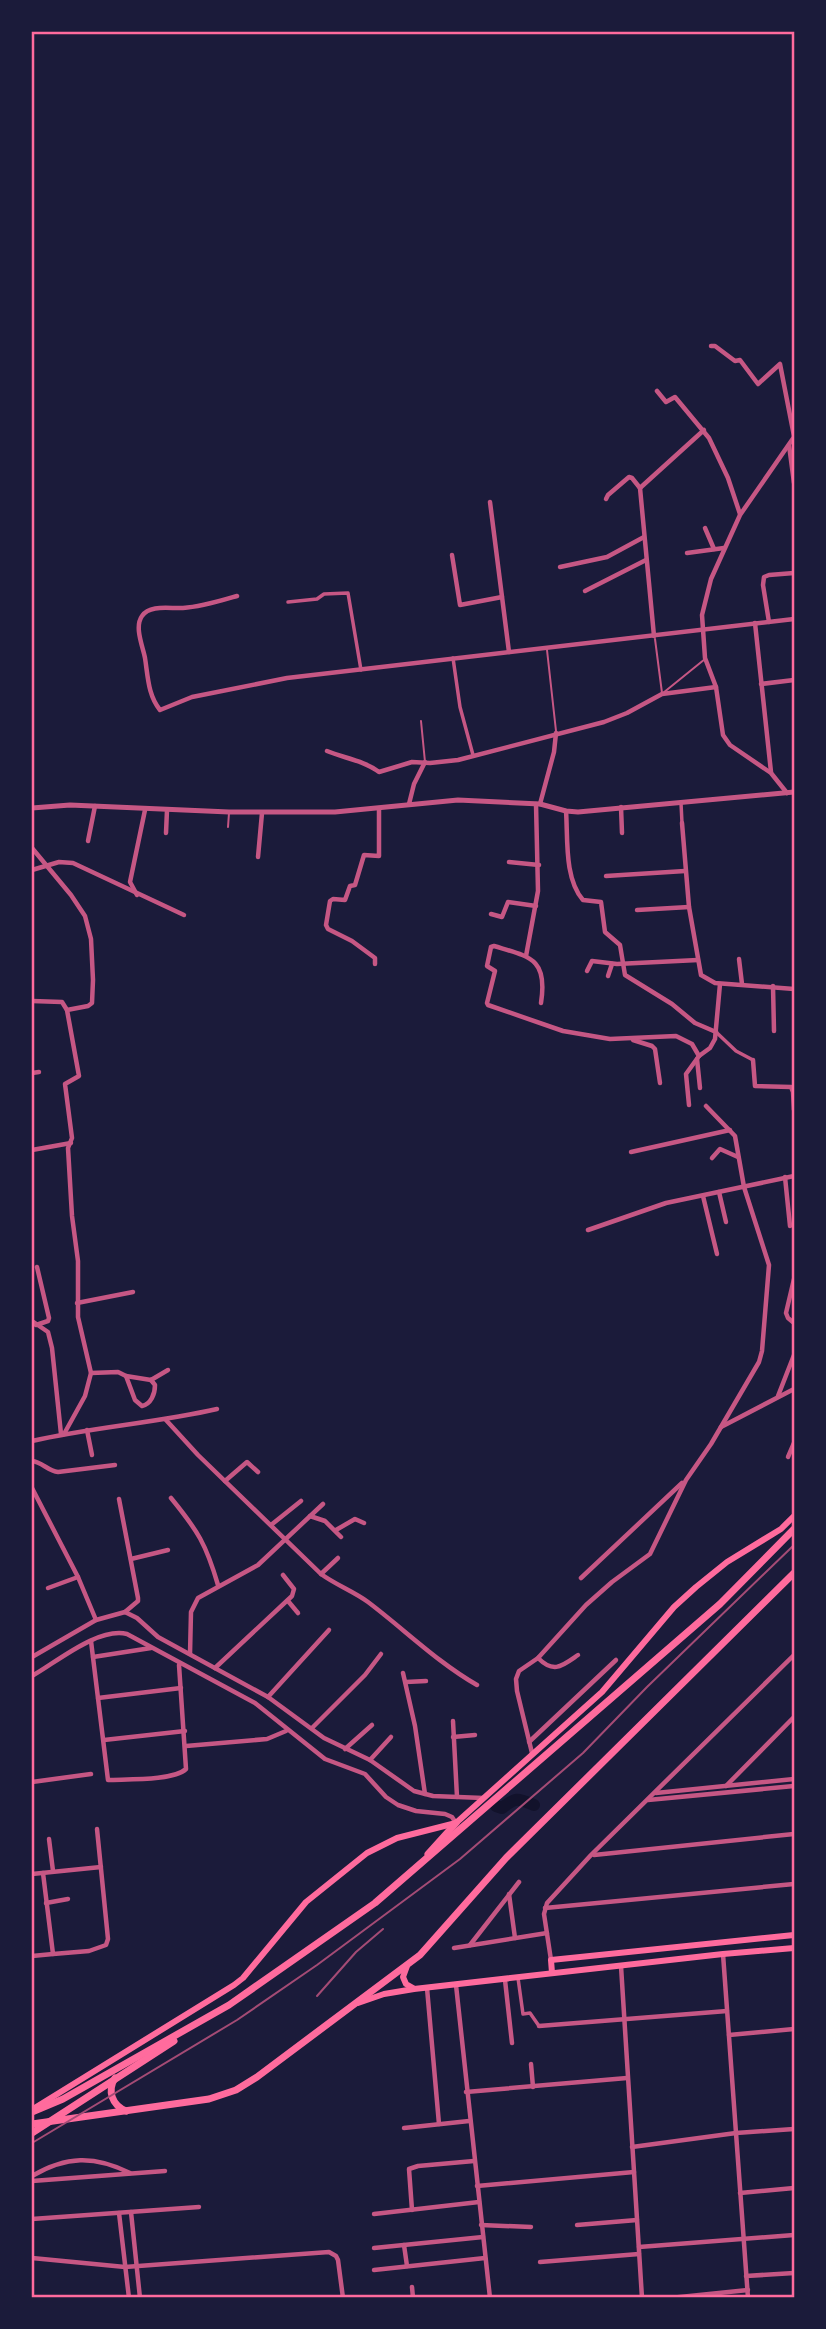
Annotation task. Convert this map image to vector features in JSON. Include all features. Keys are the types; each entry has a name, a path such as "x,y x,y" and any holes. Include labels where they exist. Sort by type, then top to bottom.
{"highway":[{"path":"32,2111 63,2099 197,2024 346,1925 470,1823 534,1763 720,1604 794,1529"},
{"path":"32,2124 209,2099 236,2090 257,2077 349,2006 408,1965 434,1941 506,1858 794,1573"},
{"path":"422,1863 456,1823"},
{"path":"32,2133 197,2024"},
{"path":"115,2077 111,2095 118,2106 127,2112"}],"main road":[{"path":"32,2111 234,1985 243,1978 306,1902 367,1853 397,1838 456,1823 602,1692 674,1607 696,1587 794,1516"},
{"path":"552,1973 551,1960 794,1935"},
{"path":"349,2006 384,1994 414,1989 794,1948"},
{"path":"408,1965 403,1977 406,1984 414,1989"}],"street":[{"path":"711,346 737,360 758,384 779,364 794,436 740,515 707,591 702,615 705,658 716,687 721,730 725,740 771,773 786,793"},
{"path":"657,391 666,402 674,397 704,430 728,478 740,515"},
{"path":"640,488 704,430"},
{"path":"789,445 794,483"},
{"path":"606,499 632,477 640,488 654,636"},
{"path":"490,502 509,652"},
{"path":"705,528 714,549"},
{"path":"560,567 607,557 644,537"},
{"path":"687,553 725,548"},
{"path":"452,555 460,605 503,597"},
{"path":"585,591 646,560"},
{"path":"769,622 764,577 794,573"},
{"path":"288,602 317,599 324,594 348,594 361,670"},
{"path":"237,596 193,607 156,608 141,616 139,634 153,699 160,710 192,697 242,685 794,619"},
{"path":"755,623 771,773"},
{"path":"453,658 460,707 473,756"},
{"path":"761,684 794,680"},
{"path":"327,751 369,765 379,772 412,762 425,765 448,762 615,719 662,694 716,687"},
{"path":"526,956 536,906 539,865 538,804 554,752 556,733"},
{"path":"409,804 414,784 425,765"},
{"path":"32,808 95,806 262,813 335,812 458,800 538,804 566,811 794,792"},
{"path":"681,803 689,907 700,972 707,980 720,984 794,989"},
{"path":"88,841 95,806"},
{"path":"621,807 622,833"},
{"path":"375,964 375,958 363,949 326,928 330,901 345,900 350,886 355,885 364,855 379,855 379,809"},
{"path":"137,895 130,882 145,810"},
{"path":"166,833 167,810"},
{"path":"566,811 571,871 575,886 583,900 601,902 605,932 620,945 623,972 627,978 671,1004 695,1023 716,1032 736,1051 753,1059 755,1086 791,1087 794,1110"},
{"path":"258,856 262,813"},
{"path":"32,848 79,906 89,928 93,1000 90,1005 67,1010"},
{"path":"32,870 65,862 82,865 137,895 184,915"},
{"path":"509,862 539,865"},
{"path":"606,876 685,871"},
{"path":"491,914 502,916 508,902 536,906"},
{"path":"637,910 689,907"},
{"path":"541,1003 543,986 539,969 532,958 491,947 487,966 495,971 487,1004 554,1029 610,1039 676,1036 692,1045 698,1057 700,1088"},
{"path":"739,959 742,984"},
{"path":"587,971 592,961 622,964 698,960"},
{"path":"608,976 612,964"},
{"path":"689,1105 686,1074 698,1057 713,1044 720,984"},
{"path":"773,986 774,1031"},
{"path":"32,1001 62,1002 67,1010 79,1076 65,1084 71,1142 68,1148 72,1216 79,1269 79,1327 91,1373 85,1396 63,1434"},
{"path":"629,1038 655,1049 660,1083"},
{"path":"32,1073 39,1072"},
{"path":"532,1753 516,1679 519,1671 538,1657 586,1605 650,1554 685,1480 760,1362 769,1283 767,1256 744,1186 735,1136 731,1129 706,1107"},
{"path":"631,1152 731,1129"},
{"path":"32,1150 71,1142"},
{"path":"712,1158 720,1149 739,1157"},
{"path":"588,1230 666,1203 794,1176"},
{"path":"785,1177 790,1226"},
{"path":"719,1192 726,1222"},
{"path":"703,1196 717,1254"},
{"path":"34,1323 48,1321 49,1318 37,1267"},
{"path":"794,1279 786,1315 794,1323"},
{"path":"77,1303 133,1292"},
{"path":"34,1323 48,1332 63,1434"},
{"path":"777,1397 794,1355"},
{"path":"91,1373 113,1372 151,1380 168,1370"},
{"path":"126,1376 135,1400 142,1406 148,1403 154,1393 155,1385 151,1380"},
{"path":"720,1428 794,1389"},
{"path":"32,1441 87,1430 166,1420 217,1409"},
{"path":"166,1420 321,1574 367,1601 446,1666 477,1685"},
{"path":"87,1430 92,1455"},
{"path":"788,1458 794,1443"},
{"path":"32,1461 58,1472 114,1465"},
{"path":"225,1481 247,1462 258,1472"},
{"path":"580,1577 685,1480"},
{"path":"32,1488 78,1577 96,1620"},
{"path":"171,1498 202,1538 218,1585"},
{"path":"32,1657 96,1620 125,1612 135,1604 138,1598 119,1499"},
{"path":"271,1525 300,1501"},
{"path":"190,1654 191,1621 198,1598 258,1564 323,1504"},
{"path":"309,1516 325,1521 341,1536"},
{"path":"336,1530 355,1519 364,1523"},
{"path":"131,1559 168,1550"},
{"path":"321,1574 338,1558"},
{"path":"215,1668 294,1593 283,1574"},
{"path":"48,1588 78,1577"},
{"path":"288,1601 298,1613"},
{"path":"125,1612 137,1618 158,1637 268,1697 312,1728 345,1749 370,1760 414,1791 425,1795 484,1798"},
{"path":"268,1697 329,1630"},
{"path":"32,1676 92,1640 120,1632 256,1703 325,1759 365,1774 386,1797 398,1805 416,1811 445,1814 452,1817 456,1823"},
{"path":"92,1640 108,1780 183,1772 187,1764 179,1664"},
{"path":"93,1657 152,1648"},
{"path":"312,1728 365,1675 381,1654"},
{"path":"538,1657 546,1665 557,1667 578,1655"},
{"path":"551,1960 544,1908 553,1895 794,1655"},
{"path":"529,1742 616,1660"},
{"path":"403,1673 425,1795"},
{"path":"406,1682 426,1681"},
{"path":"98,1698 181,1689"},
{"path":"725,1787 794,1717"},
{"path":"453,1721 457,1797"},
{"path":"345,1749 372,1725"},
{"path":"186,1746 267,1739 287,1730"},
{"path":"104,1740 185,1731"},
{"path":"453,1737 475,1735"},
{"path":"370,1760 391,1737"},
{"path":"32,1782 91,1774"},
{"path":"647,1800 794,1786 794,1779 654,1793"},
{"path":"32,1956 97,1950 106,1945 108,1939 97,1829"},
{"path":"591,1856 794,1834"},
{"path":"49,1839 53,1871"},
{"path":"32,1874 101,1867"},
{"path":"43,1872 53,1954"},
{"path":"469,1945 519,1882"},
{"path":"544,1908 794,1884"},
{"path":"509,1894 516,1938"},
{"path":"46,1903 68,1899"},
{"path":"454,1948 547,1933"},
{"path":"723,1954 748,2298"},
{"path":"621,1965 642,2298"},
{"path":"518,1979 523,2014 530,2013 539,2026 727,2011"},
{"path":"505,1980 512,2043"},
{"path":"456,1985 490,2298"},
{"path":"427,1988 439,2124"},
{"path":"729,2035 794,2029"},
{"path":"531,2064 533,2087"},
{"path":"466,2092 627,2077"},
{"path":"404,2128 469,2121"},
{"path":"632,2147 736,2133 794,2129"},
{"path":"32,2179 59,2163 87,2160 110,2163 131,2173"},
{"path":"412,2210 409,2169 474,2161"},
{"path":"32,2179 165,2171"},
{"path":"477,2186 634,2172"},
{"path":"740,2193 794,2188"},
{"path":"374,2214 478,2202"},
{"path":"32,2219 199,2207"},
{"path":"131,2212 140,2298"},
{"path":"119,2213 129,2298"},
{"path":"578,2225 637,2220"},
{"path":"481,2225 531,2227"},
{"path":"639,2247 744,2241 794,2235"},
{"path":"374,2248 482,2237"},
{"path":"404,2245 407,2266"},
{"path":"32,2258 125,2267 329,2252 337,2256 342,2298"},
{"path":"540,2262 639,2254"},
{"path":"374,2270 485,2258"},
{"path":"747,2276 794,2273"},
{"path":"412,2287 413,2298"},
{"path":"670,2298 748,2290"}],"lane":[{"path":"654,636 662,694"},
{"path":"547,649 556,733"},
{"path":"662,694 705,658"},
{"path":"421,721 425,765"},
{"path":"228,827 229,812"}],"waterway":[{"path":"496,1806 502,1808 517,1800 534,1805"}],"railway":[{"path":"32,2143 237,2020 317,1965 460,1859 583,1753 794,1545"},
{"path":"317,1996 356,1952 383,1929"}]}
